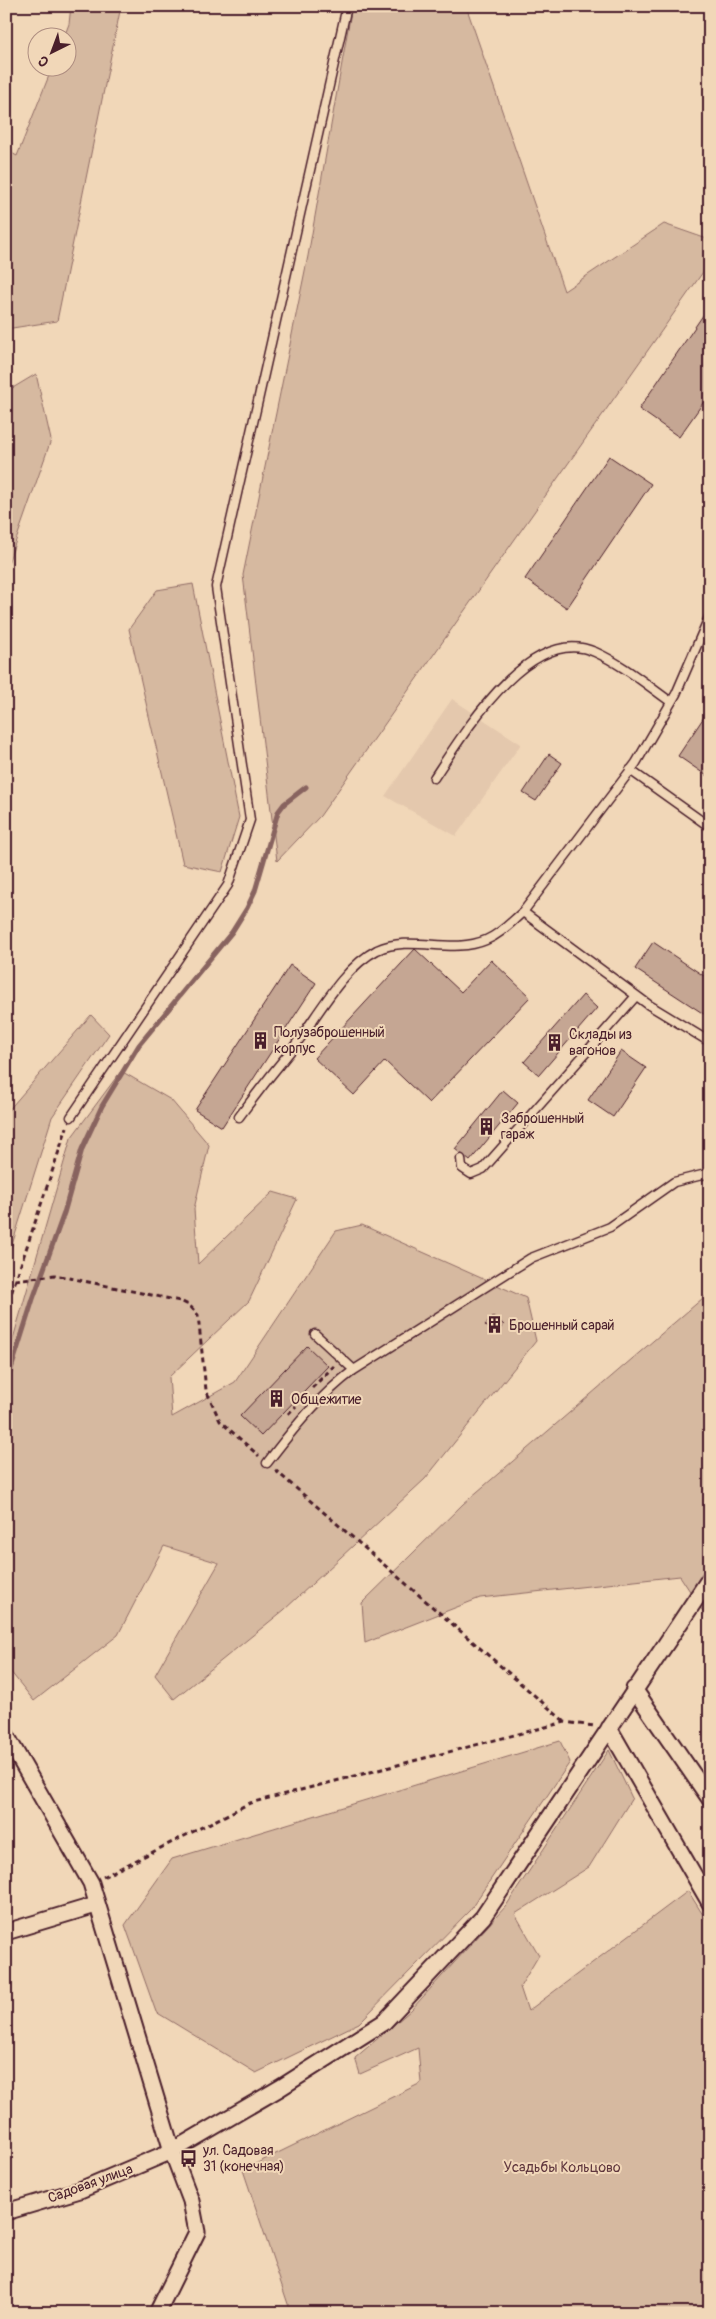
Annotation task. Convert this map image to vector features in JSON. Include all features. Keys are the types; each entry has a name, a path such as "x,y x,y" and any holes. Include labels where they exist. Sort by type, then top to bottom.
{"street":[{"name":"Садовая улица","path":"6,2212 80,2190 172,2151 280,2088 384,2022 484,1917 634,1689 710,1578"},
{"path":"634,1689 710,1799"},
{"path":"609,1728 710,1903"},
{"path":"6,1735 91,1883 96,1905 172,2151 191,2201 197,2232 157,2313"},
{"path":"6,1932 96,1905"}],"lane":[{"path":"71,1117 228,885 250,820 216,587 347,6"},
{"path":"239,1117 332,993 365,958 378,950 395,945 413,944 457,947 479,943 497,935 523,912 630,770 671,702 710,615"},
{"path":"434,778 466,730 520,668 534,658 550,651 566,646 595,652 671,702"},
{"path":"630,770 710,828"},
{"path":"523,912 636,996 710,1042"},
{"path":"460,1159 462,1168 471,1174 483,1169 636,996"},
{"path":"267,1463 299,1422 332,1386 354,1370 531,1258 610,1227 674,1182 710,1173"},
{"path":"315,1334 354,1370"}],"path":[{"path":"6,1309 71,1117"},
{"path":"15,1280 55,1275 180,1300 190,1305 198,1315 206,1390 220,1421 565,1722"},
{"path":"91,1883 250,1802 565,1722 609,1728"}],"shaded area":[{"path":"452,699 521,744 456,836 385,796"}],"green space":[{"path":"71,6 121,6 57,321 6,329 6,150 17,156 48,78 78,78 78,28 67,28"},
{"path":"352,6 466,6 564,291 664,224 710,240 710,262 320,816 277,861 243,575 308,256"},
{"path":"36,374 51,440 6,569 6,392"},
{"path":"193,584 239,817 222,872 183,864 129,629 157,590"},
{"path":"91,1015 109,1034 52,1117 6,1264 6,1113"},
{"path":"121,1071 171,1100 209,1145 194,1209 198,1264 273,1192 297,1199 249,1301 169,1377 172,1417 235,1382 336,1231 362,1225 526,1298 536,1341 425,1479 284,1610 174,1699 155,1675 219,1563 164,1546 118,1635 34,1701 6,1666 6,1363 71,1138"},
{"path":"710,1292 710,1622 680,1576 480,1598 365,1643 362,1603 463,1504"},
{"path":"560,1741 570,1762 470,1910 359,2023 256,2073 156,2012 125,1925 172,1859"},
{"name":"Усадьбы Кольцово","path":"609,1750 632,1798 589,1867 515,1914 539,1955 520,1987 528,2011 688,1891 710,1926 710,2313 291,2313 243,2170 421,2083 418,2048 360,2074 355,2058 411,2010 506,1906"}],"building":[{"path":"710,305 710,393 679,437 639,409"},
{"path":"609,456 651,484 567,608 525,579"},
{"path":"710,708 710,778 678,756"},
{"path":"549,754 562,763 536,801 523,793"},
{"path":"653,942 710,980 710,1018 635,969"},
{"path":"415,949 461,992 491,960 530,997 429,1103 385,1061 354,1095 314,1058"},
{"name":"Полузаброшенный корпус","path":"290,965 316,983 222,1127 195,1110"},
{"name":"Склады из вагонов","path":"583,995 597,1008 539,1075 524,1062"},
{"path":"621,1051 646,1068 613,1117 588,1100"},
{"name":"Заброшенный гараж","path":"503,1090 518,1103 470,1161 455,1149"},
{"name":"Брошенный сарай","path":"493,1316 504,1325 496,1334 485,1325"},
{"name":"Общежитие","path":"307,1346 328,1366 261,1436 240,1416"}],"waterway":[{"path":"6,1385 33,1299 64,1213 82,1149 102,1106 139,1045 232,932 255,891 278,812 284,804 306,787"}],"place":[{"name":"Полузаброшенный корпус","path":"260,1040"},
{"name":"Склады из вагонов","path":"555,1042"},
{"name":"Заброшенный гараж","path":"487,1126"},
{"name":"Брошенный сарай","path":"495,1325"},
{"name":"Общежитие","path":"277,1399"},
{"name":"ул. Садовая 31 (конечная)","path":"189,2158"}]}
